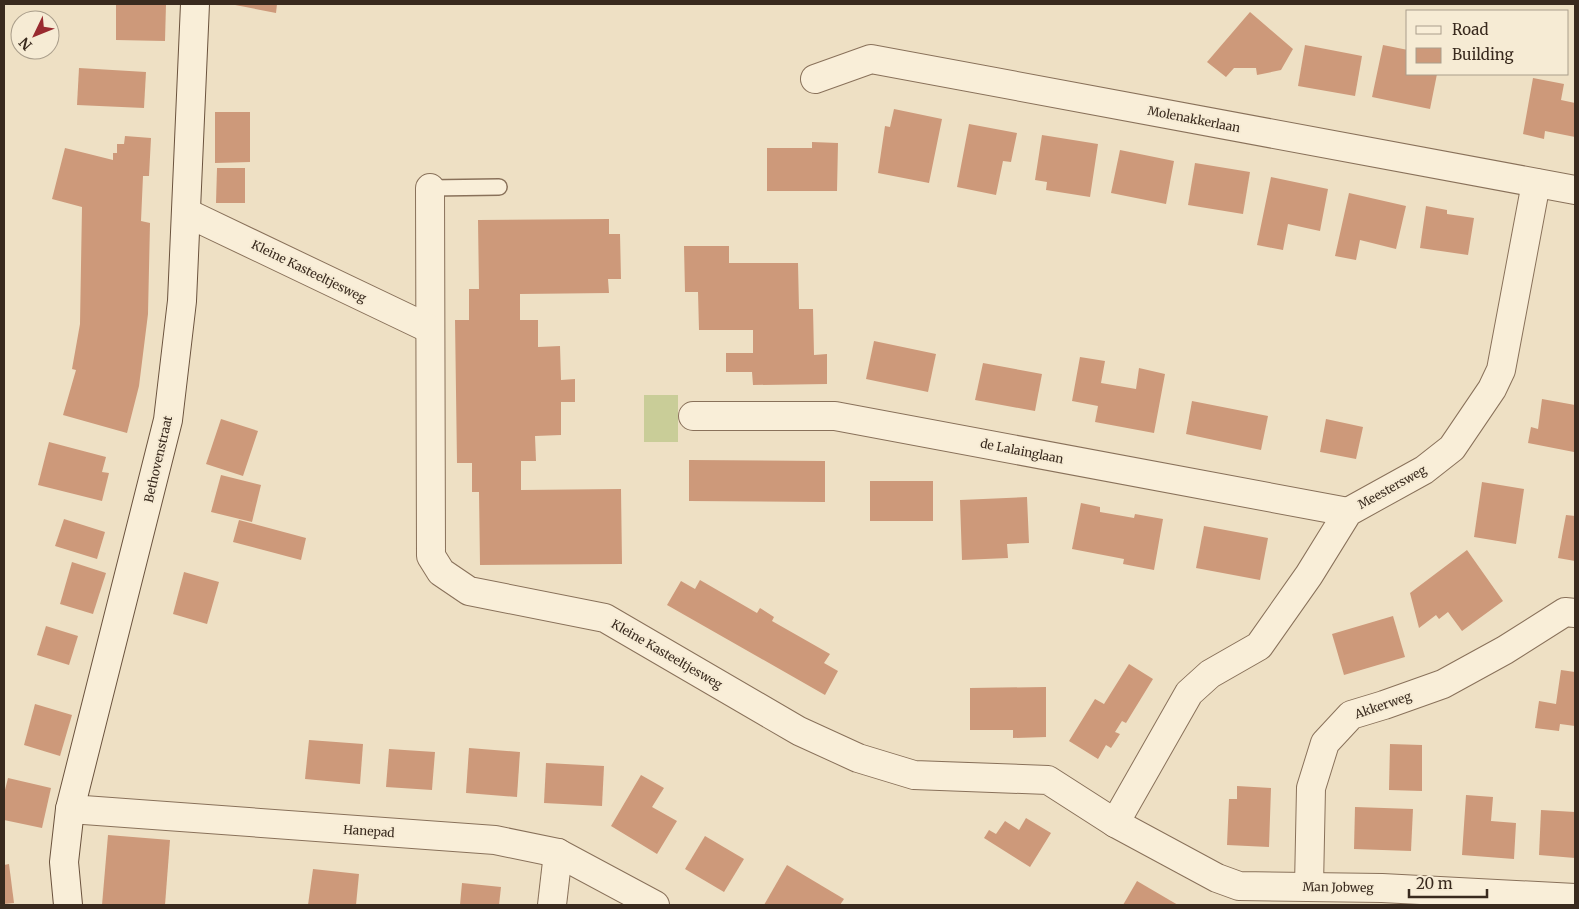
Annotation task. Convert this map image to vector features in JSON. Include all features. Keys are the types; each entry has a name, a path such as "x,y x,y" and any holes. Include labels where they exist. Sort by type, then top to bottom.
{"street":[{"name":"Bethovenstraat","path":"68,905 64,862 70,809 168,420 182,301 195,4"},
{"name":"Molenakkerlaan","path":"814,78 871,59 1575,190"},
{"name":"Meestersweg","path":"1115,823 1189,693 1210,674 1259,646 1309,575 1348,512 1424,470 1441,458 1452,448 1492,389 1501,370 1536,183"},
{"name":"Kleine Kasteeltjesweg","path":"430,188 431,556 441,572 469,591 605,618 799,730 858,758 914,775 1048,780 1115,823"},
{"name":"Kleine Kasteeltjesweg","path":"187,213 430,329"},
{"name":"de Lalainglaan","path":"694,416 836,416 1348,512"},
{"name":"Akkerweg","path":"1309,886 1311,788 1325,743 1351,715 1443,684 1505,650 1565,612 1575,613"},
{"name":"Hanepad","path":"70,809 495,840 558,853 655,905"},
{"name":"Man Jobweg","path":"1115,823 1217,878 1240,886 1382,888 1575,898"},
{"path":"552,905 558,853"}],"lane":[{"path":"430,188 499,187"}],"green space":[{"path":"644,395 678,395 678,442 644,442"}],"building":[{"path":"116,4 166,4 165,41 116,40"},
{"path":"230,4 277,4 276,13"},
{"path":"1250,12 1293,49 1281,70 1257,75 1256,68 1234,68 1226,77 1207,62"},
{"path":"1305,45 1362,56 1355,96 1298,86"},
{"path":"1383,45 1406,50 1406,75 1437,75 1430,109 1372,97"},
{"path":"79,68 146,72 144,108 77,105"},
{"path":"1533,78 1564,84 1561,100 1575,103 1575,137 1545,131 1544,139 1523,134"},
{"path":"894,109 942,119 929,183 878,173 885,126 890,127"},
{"path":"215,112 250,112 250,162 215,163"},
{"path":"969,124 1017,133 1011,162 1003,161 996,195 957,187"},
{"path":"1042,135 1098,144 1090,197 1046,190 1047,182 1035,180"},
{"path":"125,136 151,138 149,176 143,176 141,221 150,223 148,314 139,386 127,433 63,415 76,370 72,369 80,324 82,207 52,199 65,148 113,160 113,153 117,153 117,144 124,144"},
{"path":"812,142 838,143 837,191 767,191 767,148 812,148"},
{"path":"1120,150 1174,161 1166,204 1111,193"},
{"path":"1195,163 1250,172 1243,214 1188,205"},
{"path":"217,168 245,168 245,203 216,203"},
{"path":"1271,177 1328,189 1320,231 1288,224 1283,250 1257,245"},
{"path":"1349,193 1406,206 1396,249 1360,240 1356,260 1335,256"},
{"path":"1426,206 1447,210 1447,214 1474,218 1468,255 1420,248"},
{"path":"609,219 609,234 620,234 621,279 608,279 609,293 520,294 520,320 538,320 538,347 560,346 561,380 575,379 575,402 561,402 561,435 535,436 536,461 521,461 521,490 621,489 622,564 480,565 479,492 472,492 472,463 457,463 455,320 469,320 469,289 479,289 478,220"},
{"path":"684,246 729,246 729,263 798,263 799,309 813,309 814,355 827,354 827,384 753,385 752,372 726,372 726,353 753,353 753,330 699,330 698,292 685,292"},
{"path":"874,341 936,354 928,392 866,379"},
{"path":"1080,357 1105,361 1101,383 1136,389 1139,368 1165,374 1154,433 1095,422 1098,406 1072,401"},
{"path":"983,363 1042,374 1035,411 975,400"},
{"path":"1542,399 1575,405 1574,452 1528,443 1531,427 1538,429"},
{"path":"1192,401 1268,416 1261,450 1186,434"},
{"path":"221,419 258,431 243,476 206,464"},
{"path":"1326,419 1363,427 1356,459 1320,452"},
{"path":"49,442 106,457 102,472 109,473 102,501 38,485"},
{"path":"689,460 825,461 825,502 689,501"},
{"path":"221,475 261,485 252,522 211,512"},
{"path":"870,481 933,481 933,521 870,521"},
{"path":"1482,482 1524,489 1516,544 1474,537"},
{"path":"1027,497 1029,543 1007,544 1008,558 962,560 960,500"},
{"path":"1081,503 1100,507 1100,512 1134,518 1135,514 1163,519 1154,570 1123,564 1124,559 1072,549"},
{"path":"1566,515 1575,516 1575,561 1558,558"},
{"path":"64,519 105,532 97,559 55,546"},
{"path":"239,520 306,538 301,560 233,542"},
{"path":"1204,526 1268,538 1260,580 1196,568"},
{"path":"1467,550 1503,601 1462,631 1448,612 1439,619 1436,615 1419,628 1410,593"},
{"path":"72,562 106,573 93,614 60,604"},
{"path":"184,572 219,582 207,624 173,614"},
{"path":"700,580 757,613 760,608 774,617 772,621 830,654 824,663 838,671 825,695 667,605 681,581 695,589"},
{"path":"1393,616 1405,657 1344,675 1332,634"},
{"path":"46,626 78,636 69,665 37,655"},
{"path":"1129,664 1153,679 1126,723 1122,721 1115,732 1120,734 1111,748 1106,745 1098,759 1069,741 1095,699 1104,704"},
{"path":"1561,670 1575,672 1575,726 1560,724 1559,731 1535,728 1539,701 1556,704"},
{"path":"1046,687 1046,737 1013,738 1013,730 970,730 970,688"},
{"path":"35,704 72,715 60,756 24,745"},
{"path":"309,740 363,744 360,784 305,779"},
{"path":"1390,744 1422,745 1422,791 1389,790"},
{"path":"469,748 520,752 517,797 466,793"},
{"path":"389,749 435,752 432,790 386,787"},
{"path":"546,763 604,766 602,806 544,803"},
{"path":"641,775 664,788 652,807 677,821 657,854 611,826"},
{"path":"8,778 51,788 42,828 4,820 4,794"},
{"path":"1237,786 1271,788 1269,847 1227,845 1229,799 1237,799"},
{"path":"1466,795 1493,797 1491,821 1516,823 1514,859 1462,855"},
{"path":"1355,807 1413,809 1411,851 1354,849"},
{"path":"1541,810 1575,812 1575,858 1539,855"},
{"path":"1026,818 1051,833 1030,867 984,838 989,830 996,834 1005,821 1019,830"},
{"path":"108,835 170,840 165,905 102,905"},
{"path":"705,836 744,859 724,892 685,869"},
{"path":"9,864 14,903 4,904 4,865"},
{"path":"787,865 844,899 840,905 764,905"},
{"path":"313,869 359,874 356,905 308,905"},
{"path":"1137,881 1178,905 1123,905"},
{"path":"462,883 501,887 499,905 460,905"}]}
